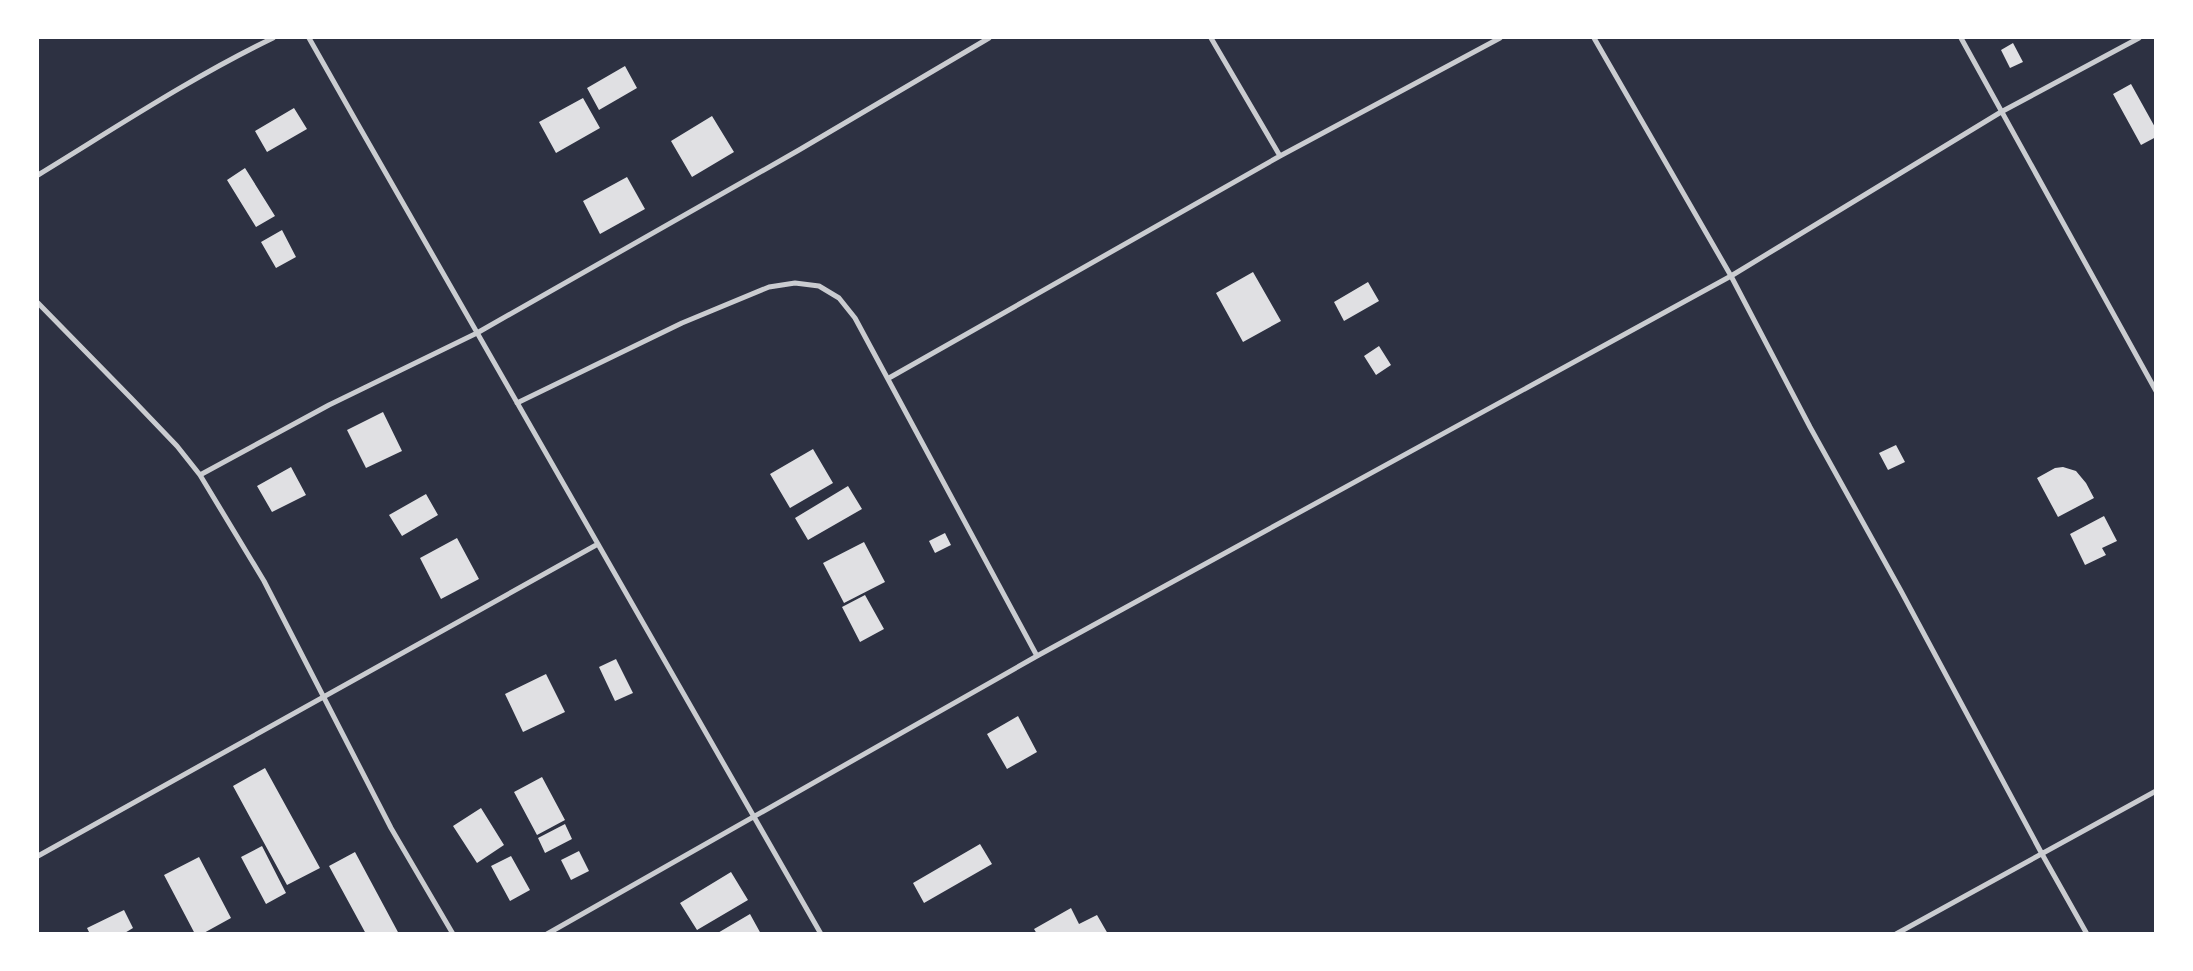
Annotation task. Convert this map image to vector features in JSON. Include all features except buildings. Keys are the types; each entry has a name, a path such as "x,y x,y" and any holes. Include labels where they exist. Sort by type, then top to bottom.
{"street":[{"path":"38,175 162,100 273,38"},
{"path":"310,38 821,934"},
{"path":"200,475 329,405 477,333 799,150 989,38"},
{"path":"1211,38 1280,156"},
{"path":"889,378 1280,156 1500,38"},
{"path":"1594,38 1731,276 1810,427 2087,934"},
{"path":"1961,38 2156,391"},
{"path":"547,934 753,815 1037,656 1731,276 2001,112 2139,38"},
{"path":"517,402 682,323 769,287 795,283 819,286 839,298 855,318 1037,656"},
{"path":"38,303 177,446 200,475 264,581 391,828 453,934"},
{"path":"38,856 598,544"},
{"path":"1896,934 2156,791"}]}
